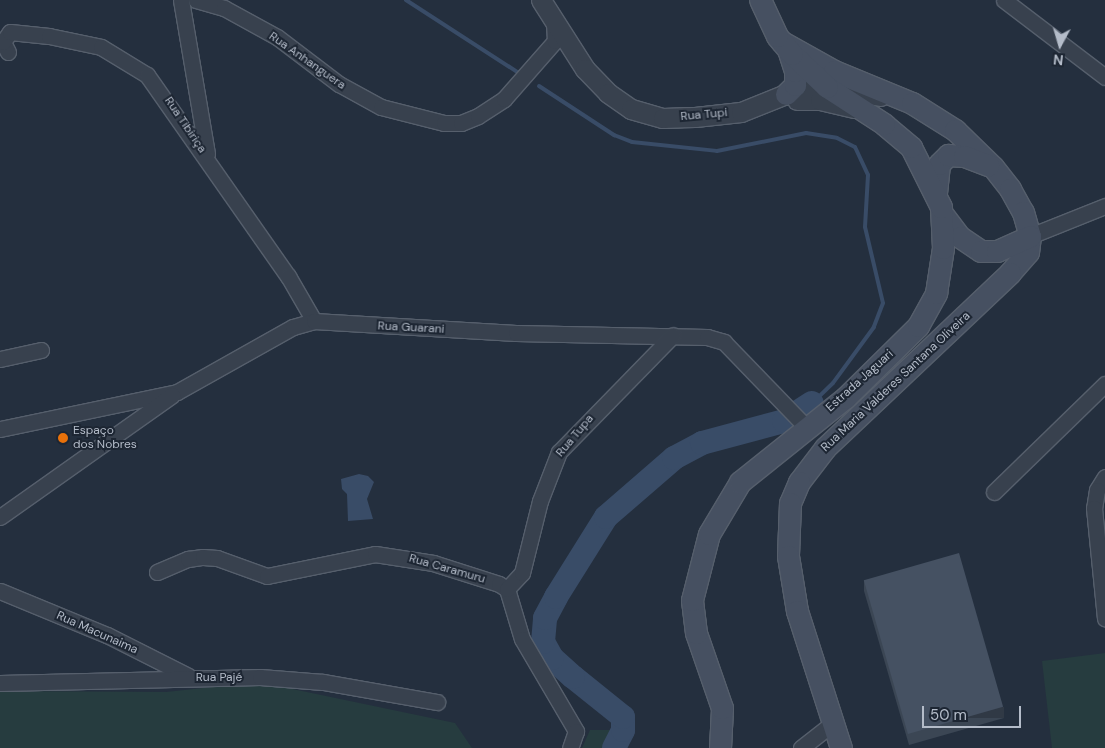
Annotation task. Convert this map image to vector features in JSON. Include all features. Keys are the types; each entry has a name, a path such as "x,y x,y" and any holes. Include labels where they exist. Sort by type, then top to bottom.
{"main road":[{"path":"760,0 785,46 795,71 795,85 786,94"},
{"path":"785,46 834,71 912,103 968,141 993,167 1023,212 1030,236 997,251 981,250 960,237 944,216"},
{"name":"Estrada Jaguari","path":"720,748 722,708 694,620 692,600 697,569 709,534 740,482 803,424 870,374 918,326 936,294 942,262 944,216 936,192 911,147 884,124 856,108 827,87 785,46"},
{"path":"936,192 939,164 948,155 964,156 993,167"},
{"name":"Rua Maria Valderes Santana Oliveira","path":"841,748 797,611 788,556 790,503 808,466 844,428 886,391 1025,258 1030,236"},
{"path":"870,374 886,391"}],"street":[{"path":"181,0 207,158"},
{"name":"Rua Anhanguera","path":"196,0 224,8 277,37 339,84 381,107 444,123 460,123 478,116 504,100 555,41 554,20 549,0"},
{"name":"Rua Tupi","path":"541,0 584,69 608,93 631,109 663,118 696,117 741,112 764,105 786,94 827,87"},
{"path":"1006,0 1104,75"},
{"name":"Rua Tibiriça","path":"8,52 3,42 5,35 17,32 101,47 147,75 207,158 292,282 314,321"},
{"path":"827,87 912,103"},
{"path":"764,105 792,100 820,100 856,108"},
{"path":"1030,236 1105,206"},
{"name":"Rua Guarani","path":"0,429 177,392 292,327 314,321 516,333 673,335 724,342 803,424"},
{"name":"Rua Tupa","path":"507,589 522,573 540,500 559,452 673,335"},
{"path":"0,358 41,350"},
{"path":"994,492 1105,384"},
{"path":"0,517 177,392"},
{"path":"1105,478 1097,490 1094,508 1105,618"},
{"name":"Rua Caramuru","path":"157,572 188,559 203,557 217,558 267,576 355,555 383,554 433,563 507,589"},
{"path":"507,589 522,639 576,731 570,748"},
{"name":"Rua Macunaima","path":"0,591 107,635 192,678"},
{"name":"Rua Pajé","path":"0,683 192,678 289,679 437,702"},
{"path":"801,748 832,723"}],"green space":[{"path":"1105,653 1105,748 1052,748 1042,661"},
{"path":"259,682 455,723 472,748 0,748 0,691 166,692"},
{"path":"590,730 613,730 611,748 582,748"}],"water":[{"path":"359,474 368,476 374,482 367,499 373,519 348,521 347,494 342,489 341,479"}],"building":[{"path":"959,553 1003,707 908,734 864,580"}],"waterway":[{"path":"406,0 519,73"},
{"path":"539,86 614,135 632,142 717,151 806,133 837,138 855,147 868,175 865,227 883,303 874,327 833,383 812,403"},
{"path":"614,748 623,730 623,717 552,658 543,642 545,618 556,597 606,517 674,458 702,443 784,421 812,403"}],"place":[{"name":"Espaço dos Nobres","path":"63,438"}]}
